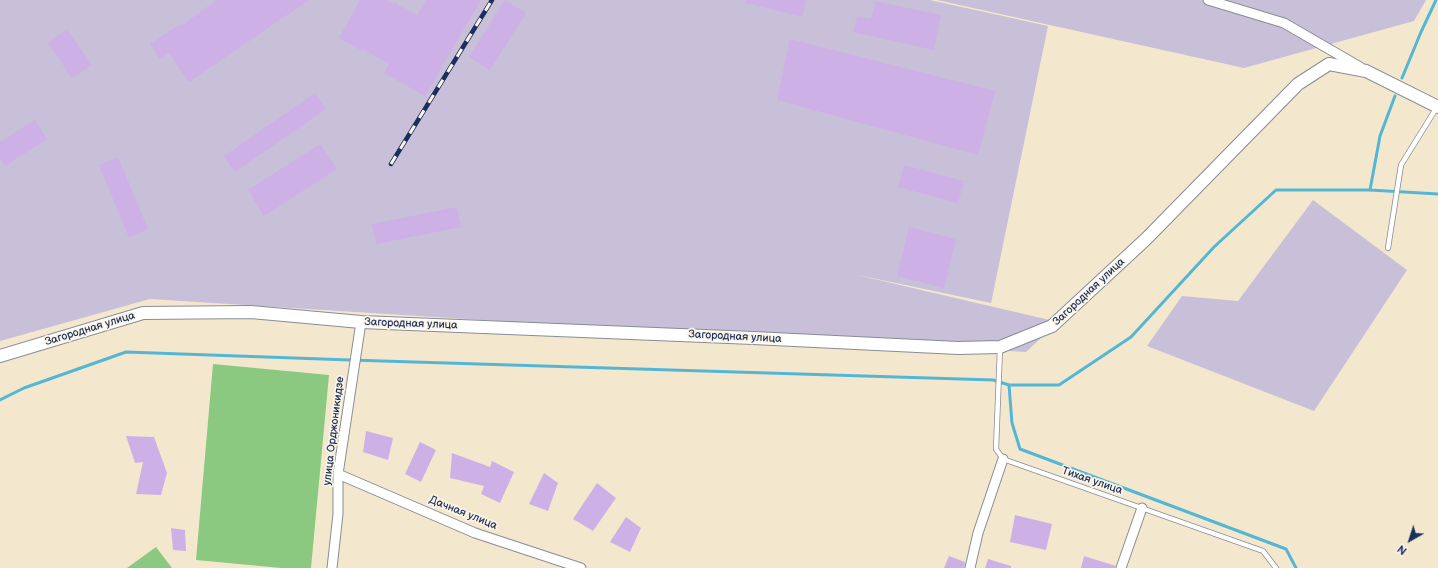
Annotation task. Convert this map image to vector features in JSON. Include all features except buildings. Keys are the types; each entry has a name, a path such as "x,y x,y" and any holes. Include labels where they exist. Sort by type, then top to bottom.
{"main road":[{"name":"Загородная улица","path":"0,356 143,313 251,312 362,322 958,348 1000,347 1052,326 1146,239 1298,84 1329,64 1366,71 1438,106"}],"street":[{"name":"Загородная улица","path":"1208,0 1284,23 1366,71"},
{"name":"улица Орджоникидзе","path":"332,568 338,514 338,474 362,322"},
{"path":"970,568 978,533 1003,460"},
{"name":"Дачная улица","path":"338,474 475,533 581,568"},
{"path":"1121,568 1142,508"}],"lane":[{"path":"1388,248 1401,165 1438,106"},
{"path":"1000,347 996,449 1003,460"},
{"name":"Тихая улица","path":"1003,460 1263,551 1276,568"}],"shaded area":[{"path":"0,0 930,0 1048,26 991,303 853,274 1058,322 1026,352 640,330 150,299 0,341"},
{"path":"937,0 1426,0 1414,21 1244,68"},
{"path":"1313,200 1407,270 1314,411 1147,346 1182,296 1238,301"}],"green space":[{"path":"213,364 329,375 311,568 281,568 196,560"},
{"path":"156,547 172,568 127,568"}],"waterway":[{"path":"1402,78 1436,0"},
{"path":"1370,190 1380,136 1395,96"},
{"path":"0,400 24,388 126,352 993,380 1009,385 1059,385 1131,337 1214,247 1276,190 1370,190 1438,194"},
{"path":"1009,385 1012,423 1020,449 1286,549 1296,568"}],"railway":[{"path":"391,164 492,0"}]}
